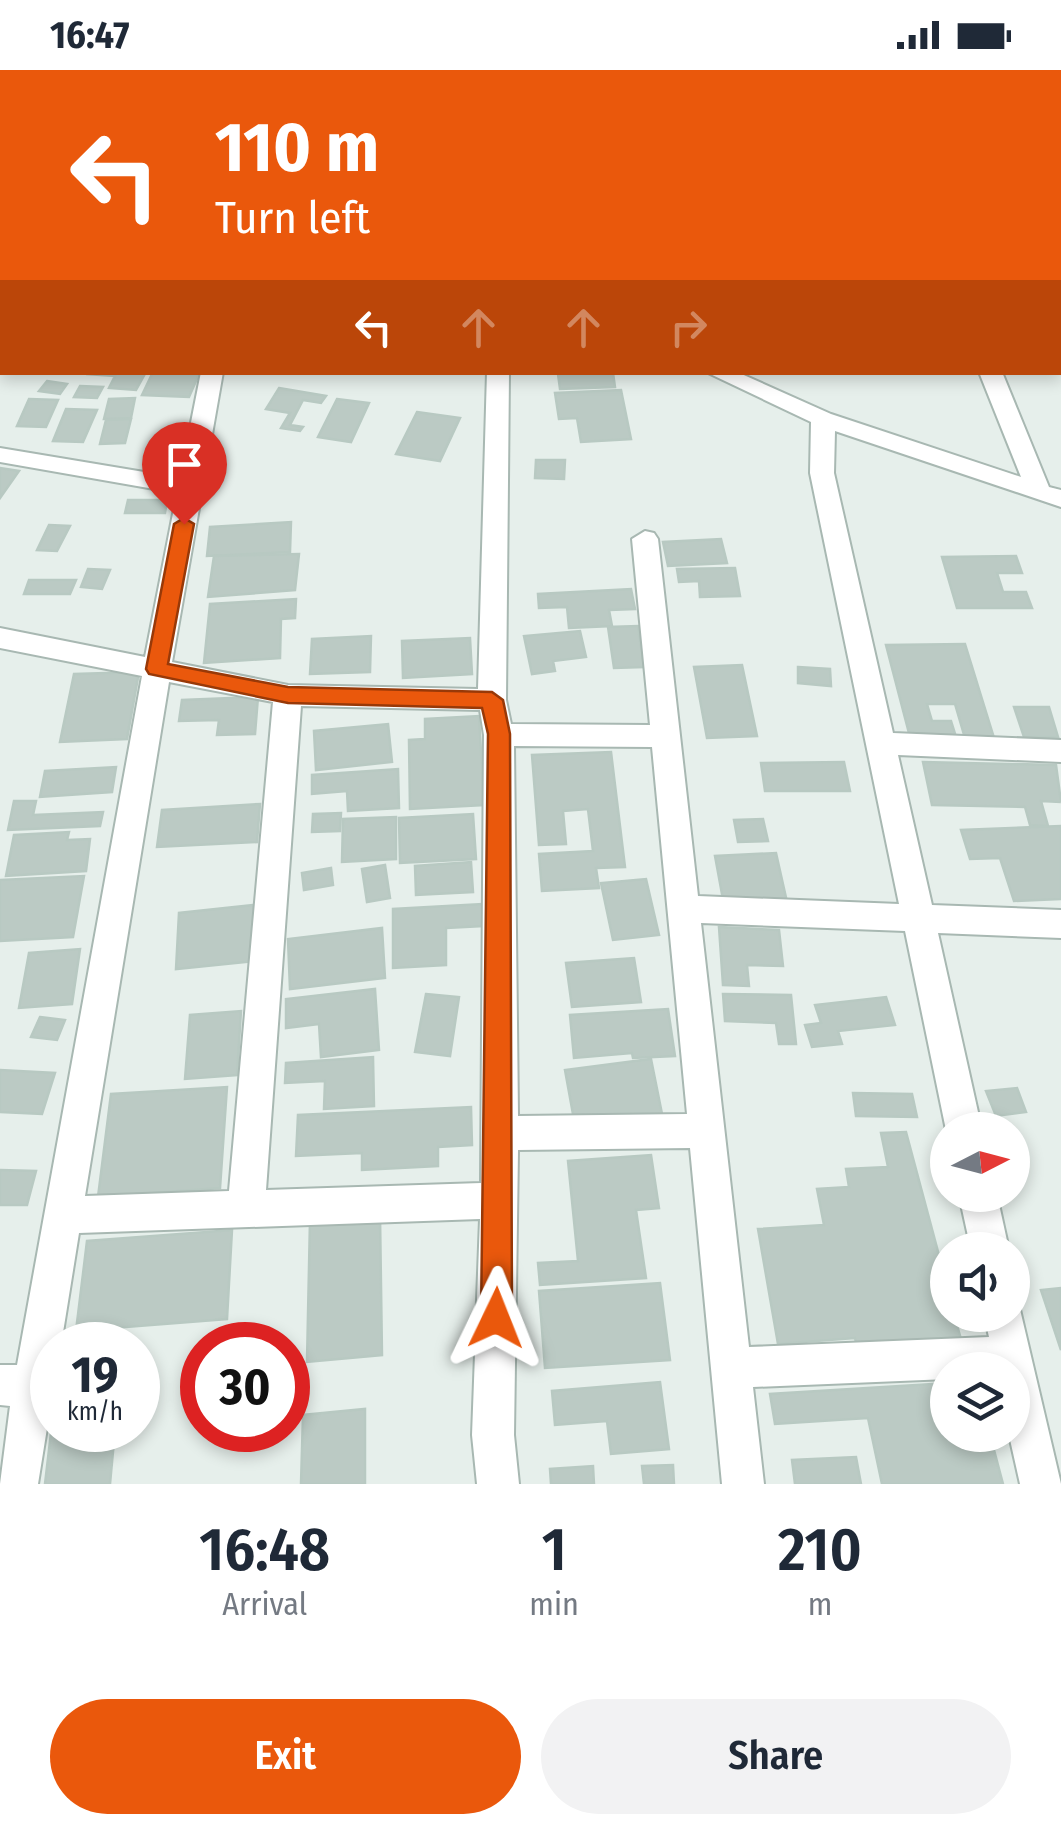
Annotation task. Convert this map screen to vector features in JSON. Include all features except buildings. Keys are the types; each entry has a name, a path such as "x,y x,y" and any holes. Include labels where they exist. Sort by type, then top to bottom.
{"street":[{"path":"17,1484 17,1386 64,1214 156,669 211,375"},
{"path":"498,375 492,700 499,734 500,1200 493,1435 498,1484"},
{"path":"723,375 823,419 1050,496"},
{"path":"991,375 1050,496"},
{"path":"823,419 822,472 960,1112"},
{"path":"0,455 191,488"},
{"path":"645,538 743,1484"},
{"path":"0,638 288,695 492,700"},
{"path":"246,1208 288,695"},
{"path":"499,734 666,736"},
{"path":"880,742 1061,752"},
{"path":"684,910 1061,924"},
{"path":"500,1133 706,1130"},
{"path":"64,1214 500,1200"},
{"path":"731,1368 930,1360"},
{"path":"1030,1434 1041,1484"}],"route":[{"path":"184,524 156,669 288,695 492,700 499,734 500,1200 496,1318"}]}
